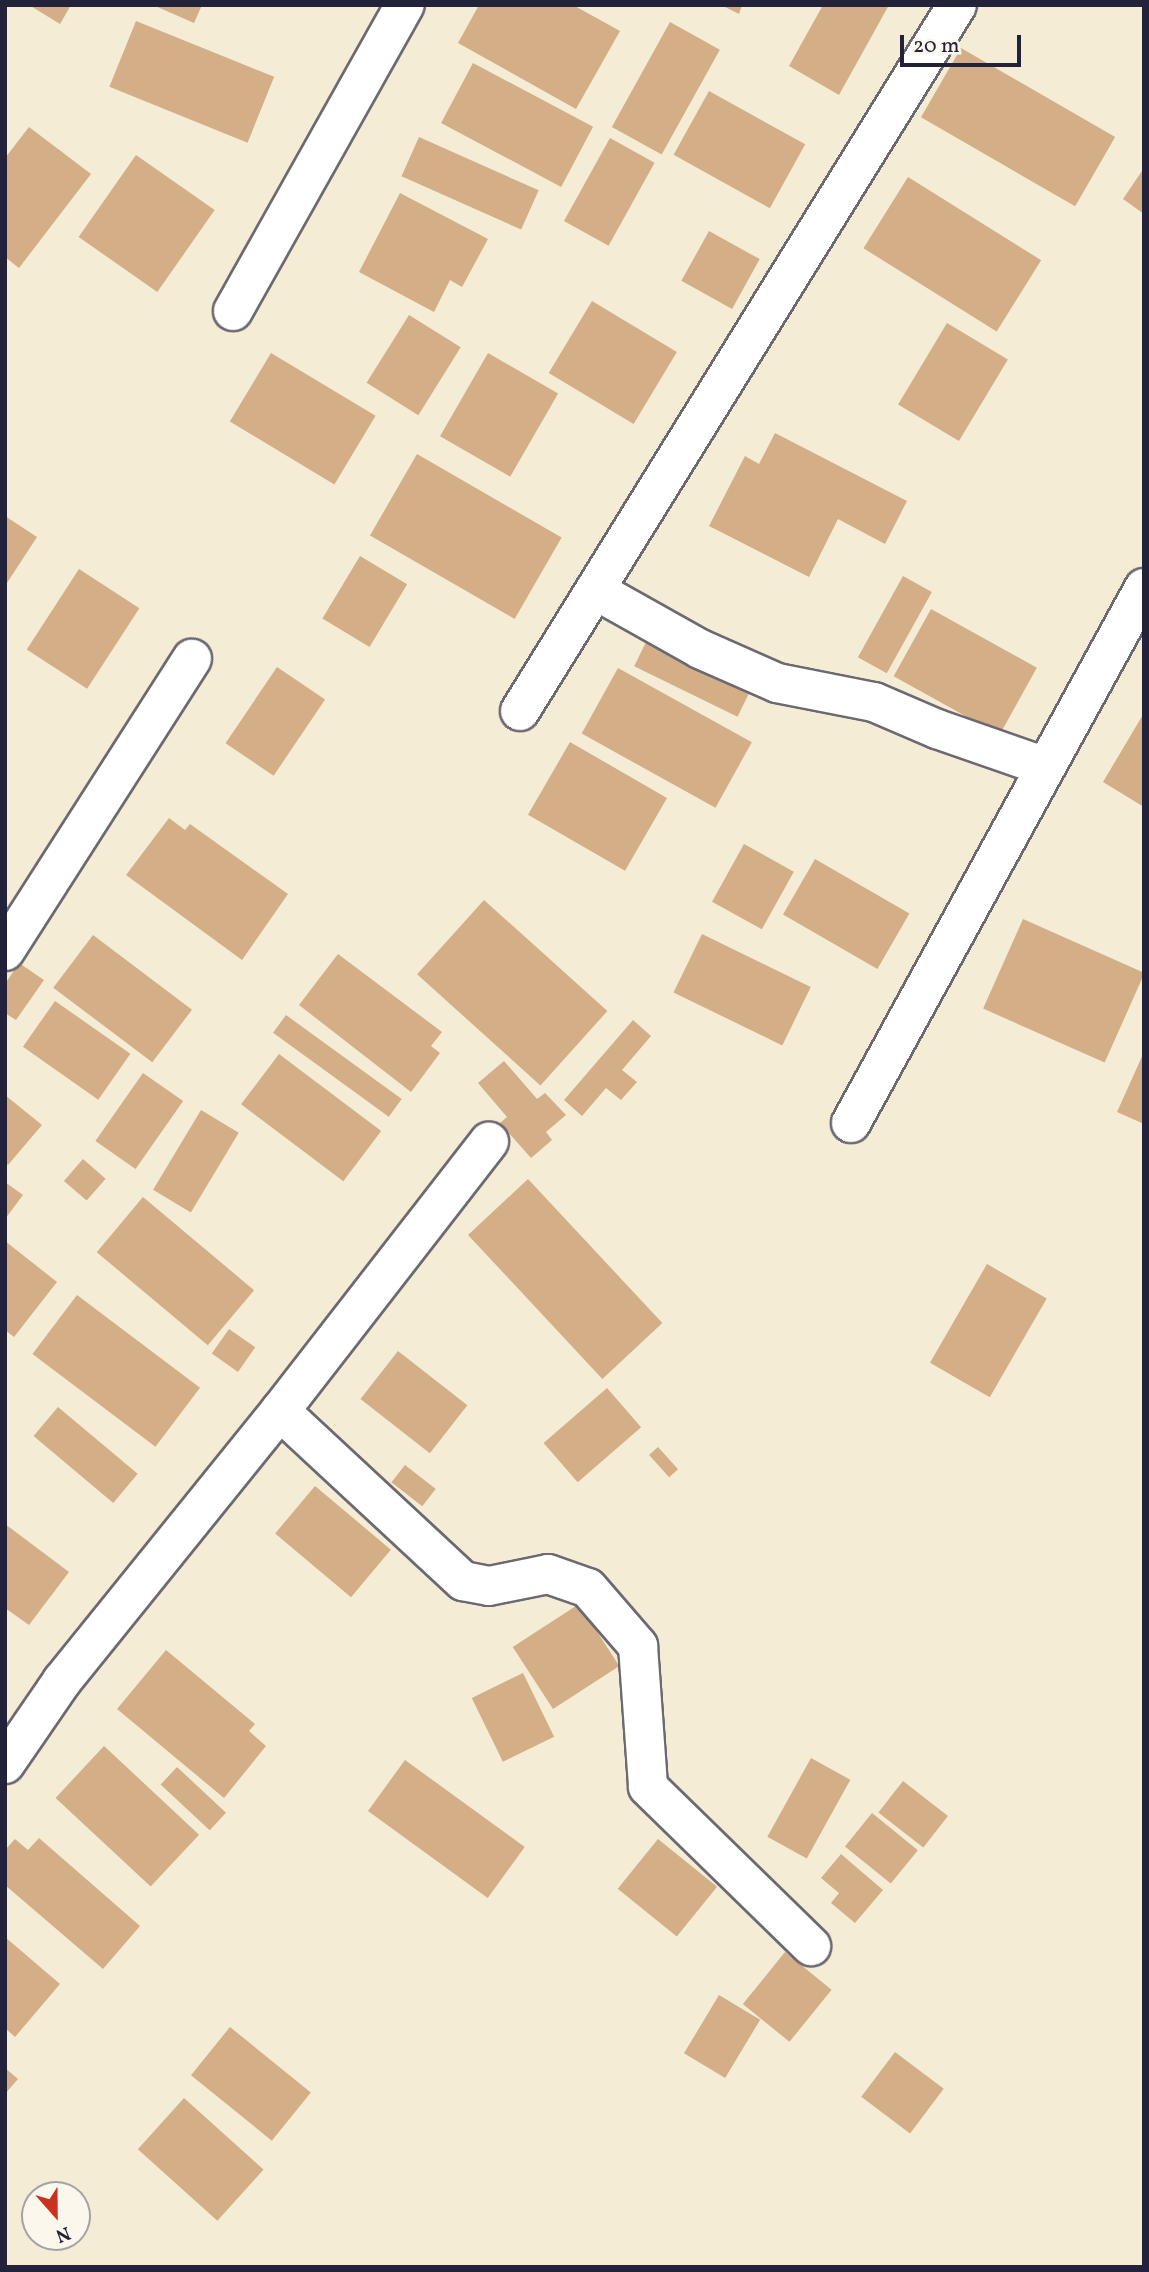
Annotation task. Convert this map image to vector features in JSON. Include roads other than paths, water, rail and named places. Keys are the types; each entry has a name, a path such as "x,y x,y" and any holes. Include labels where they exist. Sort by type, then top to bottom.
{"street":[{"path":"233,311 405,5"},
{"path":"520,711 957,5"},
{"path":"851,1123 1144,588"},
{"path":"595,590 700,649 777,683 874,702 937,729 1046,767"},
{"path":"5,951 192,659"},
{"path":"5,1764 62,1681 280,1411 489,1142"},
{"path":"280,1411 463,1581 489,1587 548,1574 588,1588 638,1646 648,1787 811,1946"}]}
